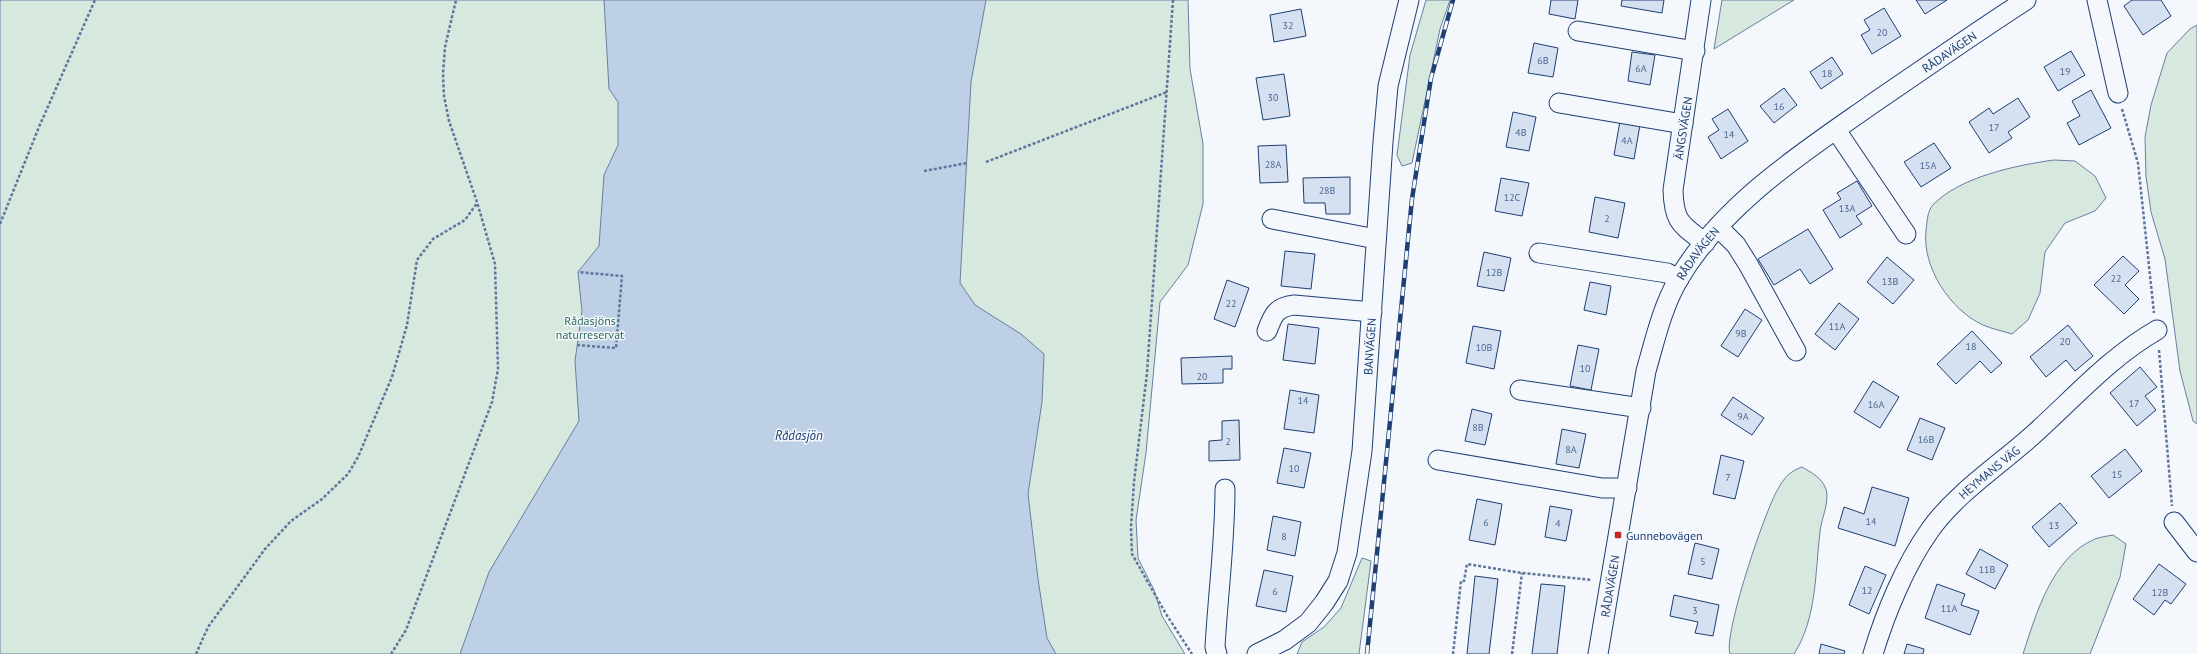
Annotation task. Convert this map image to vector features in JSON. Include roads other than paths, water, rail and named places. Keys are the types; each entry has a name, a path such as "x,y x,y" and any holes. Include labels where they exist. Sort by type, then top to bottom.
{"street":[{"name":"BANVÄGEN","path":"1257,654 1285,640 1308,623 1324,604 1338,581 1347,553 1362,451 1388,86 1409,0"},
{"name":"ÄNGSVÄGEN","path":"1701,0 1695,51 1673,190 1676,216 1684,226 1706,243"},
{"name":"RÅDAVÄGEN","path":"1598,654 1641,408 1646,371 1656,332 1667,302 1679,279 1718,227 1734,209 1769,179 1836,130 2026,0"},
{"path":"2097,0 2118,93"},
{"path":"1578,31 1695,51"},
{"path":"1559,103 1683,124"},
{"path":"1836,130 1906,234"},
{"path":"1272,219 1376,239"},
{"path":"1718,227 1736,245 1748,264 1796,351"},
{"path":"1539,253 1667,273 1679,279"},
{"path":"1267,331 1274,313 1285,306 1294,305 1372,312"},
{"name":"HEYMANS VÄG","path":"1873,654 1900,583 1930,530 1951,505 2034,434 2131,345 2156,330"},
{"path":"1520,390 1641,408"},
{"path":"1438,460 1602,488 1627,488"},
{"path":"1217,654 1215,647 1225,526 1225,489"},
{"path":"2174,522 2197,552"}],"water":[{"name":"Rådasjön","path":"604,0 986,0 971,82 960,283 975,305 1021,334 1044,354 1042,402 1028,494 1038,579 1047,638 1056,654 460,654 489,572 579,421 575,361 582,311 578,272 599,246 604,175 618,145 618,102 609,89"}],"railway":[{"path":"1367,654 1412,199 1431,78 1453,0"}],"place":[{"name":"Gunnebovägen","path":"1618,535"}],"park label":[{"name":"Rådasjöns naturreservat","path":"590,327"}]}
